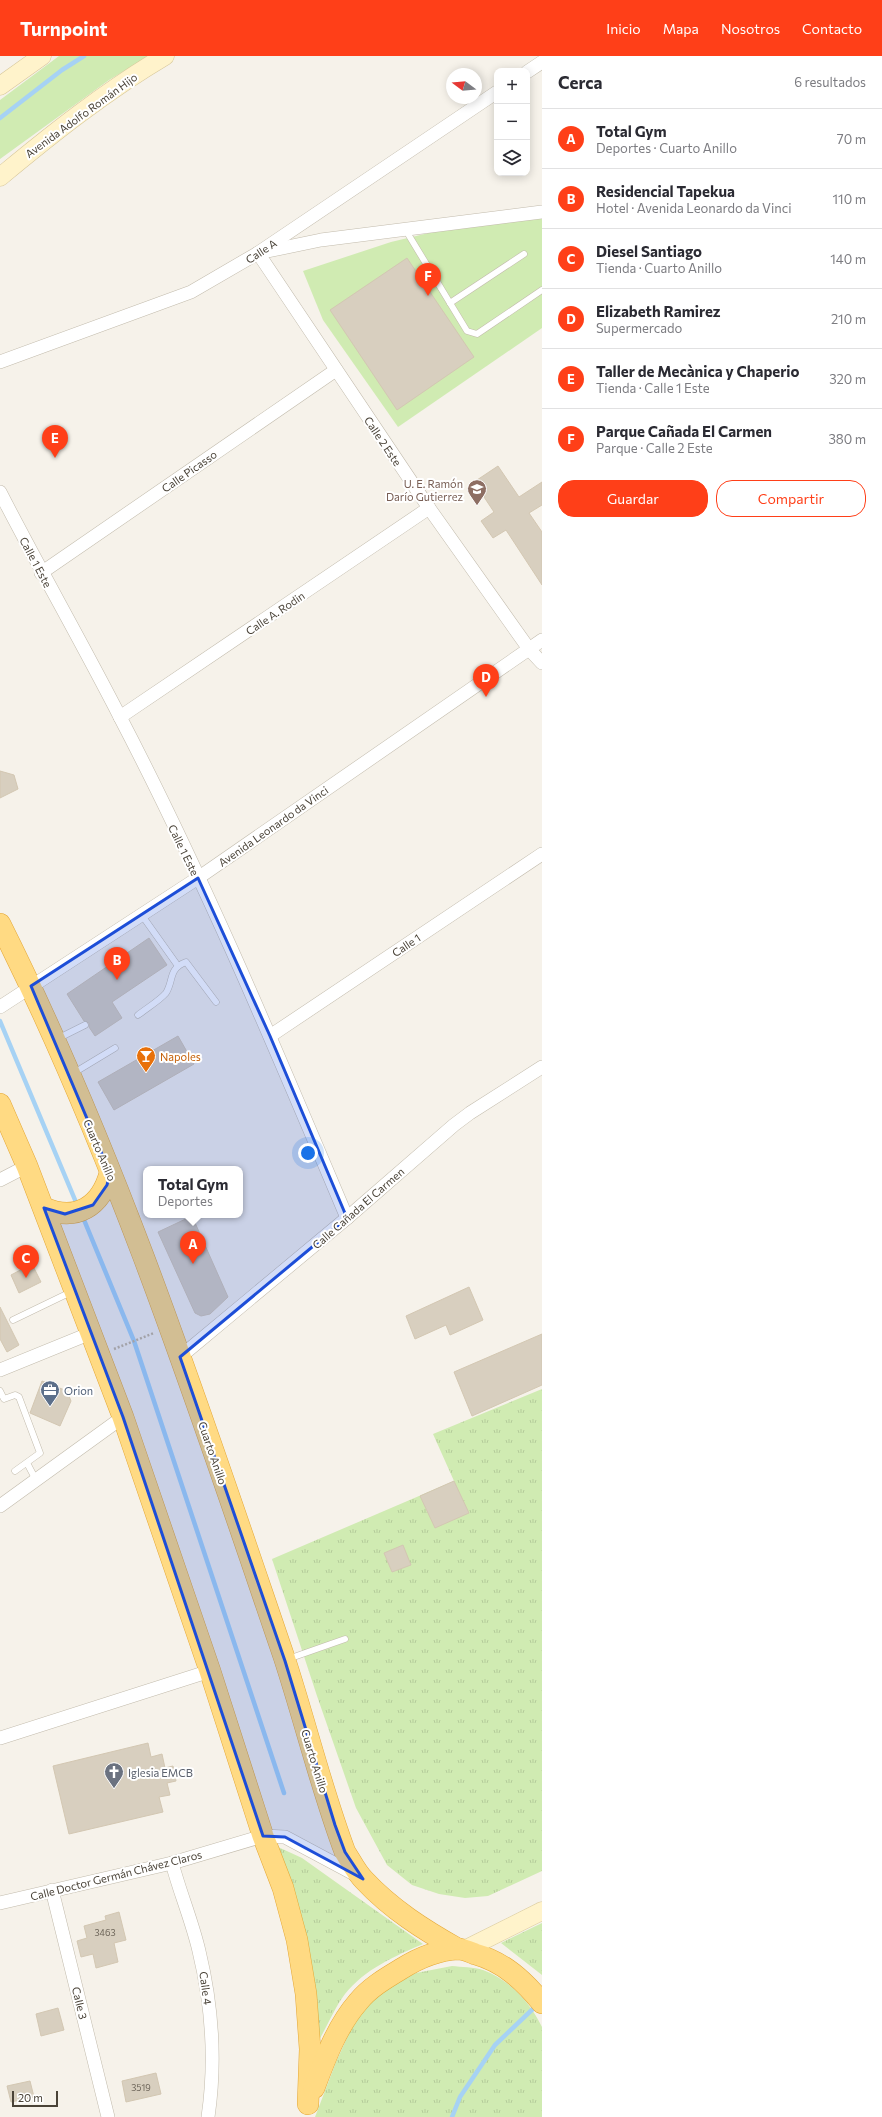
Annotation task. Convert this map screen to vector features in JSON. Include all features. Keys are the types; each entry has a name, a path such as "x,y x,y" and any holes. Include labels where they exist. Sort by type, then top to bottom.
{"highway":[{"name":"Cuarto Anillo","path":"0,924 31,986 110,1173 180,1358 285,1661 335,1825 345,1852 363,1879 392,1906 424,1929 461,1950 498,1963 527,1985 542,2004"},
{"path":"0,1104 28,1166 123,1417 210,1671 263,1836 283,1888 297,1940 306,1994 310,2049 306,2110"},
{"path":"59,1249 66,1233 86,1213 104,1190 110,1173"},
{"path":"44,1208 65,1214 86,1213 105,1208 115,1208 125,1211"},
{"path":"306,2110 338,2030 358,2002 384,1979 412,1962 436,1954 461,1950"}],"main road":[{"path":"0,86 42,56"},
{"name":"Avenida Adolfo Román Hijo","path":"0,177 42,142 126,80 165,56"},
{"path":"461,1950 542,1911"}],"street":[{"path":"530,70 542,62"},
{"name":"Calle A","path":"0,362 191,292 258,253 494,94"},
{"path":"258,253 321,240 542,212"},
{"name":"Calle 2 Este","path":"258,253 429,508 529,649 542,663"},
{"name":"Calle Picasso","path":"41,573 336,370"},
{"name":"Calle 1 Este","path":"0,492 41,573 120,717 198,878 270,1036 347,1218"},
{"name":"Calle A. Rodin","path":"120,717 429,508"},
{"name":"Avenida Leonardo da Vinci","path":"6,1004 31,986 198,878 542,640"},
{"name":"Calle 1","path":"270,1036 542,854"},
{"name":"Calle Cañada El Carmen","path":"180,1358 347,1218 459,1121 542,1067"},
{"path":"0,1180 28,1166"},
{"path":"0,1370 91,1333"},
{"path":"0,1506 123,1417"},
{"path":"0,1738 210,1671"},
{"name":"Calle Doctor Germán Chávez Claros","path":"0,1903 172,1863 263,1836 285,1837 363,1879"},
{"name":"Calle 4","path":"172,1863 199,1949 208,1991 213,2084 208,2117"},
{"name":"Calle 3","path":"52,1890 108,2117"}],"lane":[{"path":"405,229 467,331 477,334 542,290"},
{"path":"450,303 524,254"},
{"path":"141,914 178,966"},
{"path":"138,1015 165,994 170,977 178,966 188,963 216,1002"},
{"path":"54,1040 85,1024"},
{"path":"69,1076 116,1048"},
{"path":"13,1320 74,1290"},
{"path":"0,1391 2,1400 15,1395 22,1401 40,1453 15,1471"},
{"path":"27,1463 36,1480"},
{"path":"285,1661 345,1639"}],"path":[{"path":"124,1345 144,1337"}],"highlighted area":[{"path":"198,878 270,1036 347,1218 180,1357 285,1661 335,1825 345,1852 363,1879 285,1837 263,1836 123,1417 44,1208 65,1214 93,1205 107,1185 110,1173 31,986"}],"green space":[{"path":"59,56 149,56 109,80 0,159 0,100"},
{"path":"542,210 542,328 398,427 323,320 303,271 391,242 520,211"},
{"path":"542,1389 542,1871 488,1896 465,1898 439,1894 412,1885 387,1865 356,1808 272,1559 454,1481 433,1434"},
{"path":"276,1846 302,1858 423,1944 381,1964 353,1985 338,2005 319,2040 317,1997 306,1948"},
{"path":"542,1923 542,1975 501,1943"},
{"path":"452,1966 479,1969 493,1974 518,1993 532,2009 542,2027 542,2117 315,2117 336,2062 357,2016 389,1985 416,1973"}],"building":[{"path":"407,258 474,357 397,410 330,310"},
{"path":"498,466 519,497 542,482 542,505 529,513 542,532 542,585 506,530 493,538 481,521 494,512 474,482"},
{"path":"0,771 14,775 18,789 0,798"},
{"path":"149,938 167,965 112,1002 122,1018 95,1036 89,1027 89,1023 84,1021 67,994"},
{"name":"Napoles","path":"178,1036 194,1064 114,1110 98,1082"},
{"path":"188,1218 193,1218 228,1297 210,1314 201,1316 195,1313 158,1232"},
{"path":"32,1264 41,1282 19,1293 11,1275"},
{"path":"469,1287 483,1320 450,1335 446,1325 415,1339 406,1316"},
{"path":"0,1307 19,1345 7,1352 0,1339"},
{"path":"542,1334 542,1385 472,1416 454,1372"},
{"name":"Orion","path":"42,1381 67,1391 71,1401 60,1426 30,1413"},
{"path":"454,1481 469,1513 435,1528 420,1496"},
{"path":"403,1545 411,1565 392,1572 384,1553"},
{"name":"Iglesia EMCB","path":"148,1743 151,1757 162,1754 165,1768 173,1766 176,1781 167,1783 170,1795 159,1797 163,1812 69,1834 53,1766"},
{"path":"119,1912 126,1940 114,1943 118,1962 96,1968 93,1954 81,1957 77,1941 87,1938 84,1926 106,1920 105,1916"},
{"path":"58,2008 64,2030 41,2036 36,2014"},
{"path":"156,2073 161,2094 126,2102 122,2081"},
{"path":"30,2081 34,2097 11,2102 7,2086"}],"waterway":[{"path":"0,118 62,70 84,56"},
{"path":"0,1021 78,1207"},
{"path":"82,1215 134,1341 284,1793"},
{"path":"452,2117 460,2097 495,2045 537,2005"}],"place":[{"name":"Parque Cañada El Carmen","path":"428,296"},
{"name":"Taller de Mecànica y Chaperio","path":"55,458"},
{"name":"U. E. Ramón Darío Gutierrez","path":"477,506"},
{"name":"Elizabeth Ramirez","path":"486,697"},
{"name":"Residencial Tapekua","path":"117,980"},
{"name":"Napoles","path":"146,1073"},
{"name":"Total Gym","path":"193,1264"},
{"name":"Diesel Santiago","path":"26,1278"},
{"name":"Orion","path":"50,1407"},
{"name":"Iglesia EMCB","path":"114,1789"}]}
